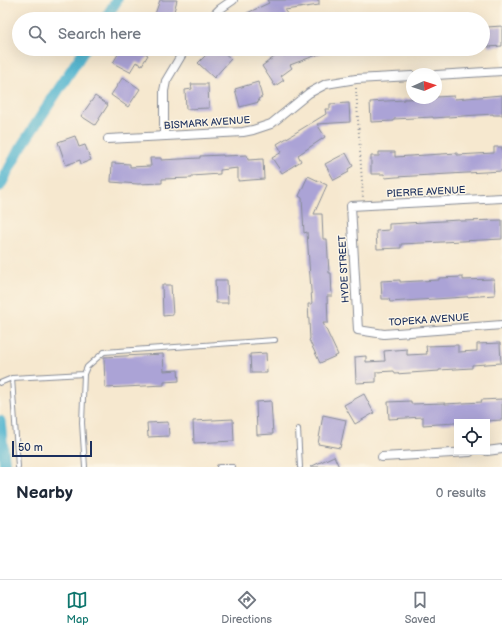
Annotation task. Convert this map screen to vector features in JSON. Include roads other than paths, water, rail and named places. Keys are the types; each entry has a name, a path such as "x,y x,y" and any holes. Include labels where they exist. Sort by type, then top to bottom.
{"street":[{"path":"217,12 233,0"},
{"path":"164,136 164,91 166,81 181,56"},
{"path":"442,74 502,71"},
{"name":"BISMARK AVENUE","path":"108,139 243,132 271,124 309,93 326,84 356,79 406,76"},
{"name":"PIERRE AVENUE","path":"351,206 502,198"},
{"name":"HYDE STREET","path":"351,206 358,330"},
{"name":"TOPEKA AVENUE","path":"358,330 384,334 502,325"},
{"path":"490,451 502,449"},
{"path":"382,457 454,453"}],"lane":[{"path":"85,467 82,423 84,374 87,367 104,352 275,340"},
{"path":"0,383 12,378 84,374"},
{"path":"12,378 18,467"},
{"path":"298,429 300,467"},
{"path":"219,467 233,467"}],"waterway":[{"path":"109,12 117,0"},
{"path":"0,186 19,150 80,56"},
{"path":"0,421 5,467"}]}
